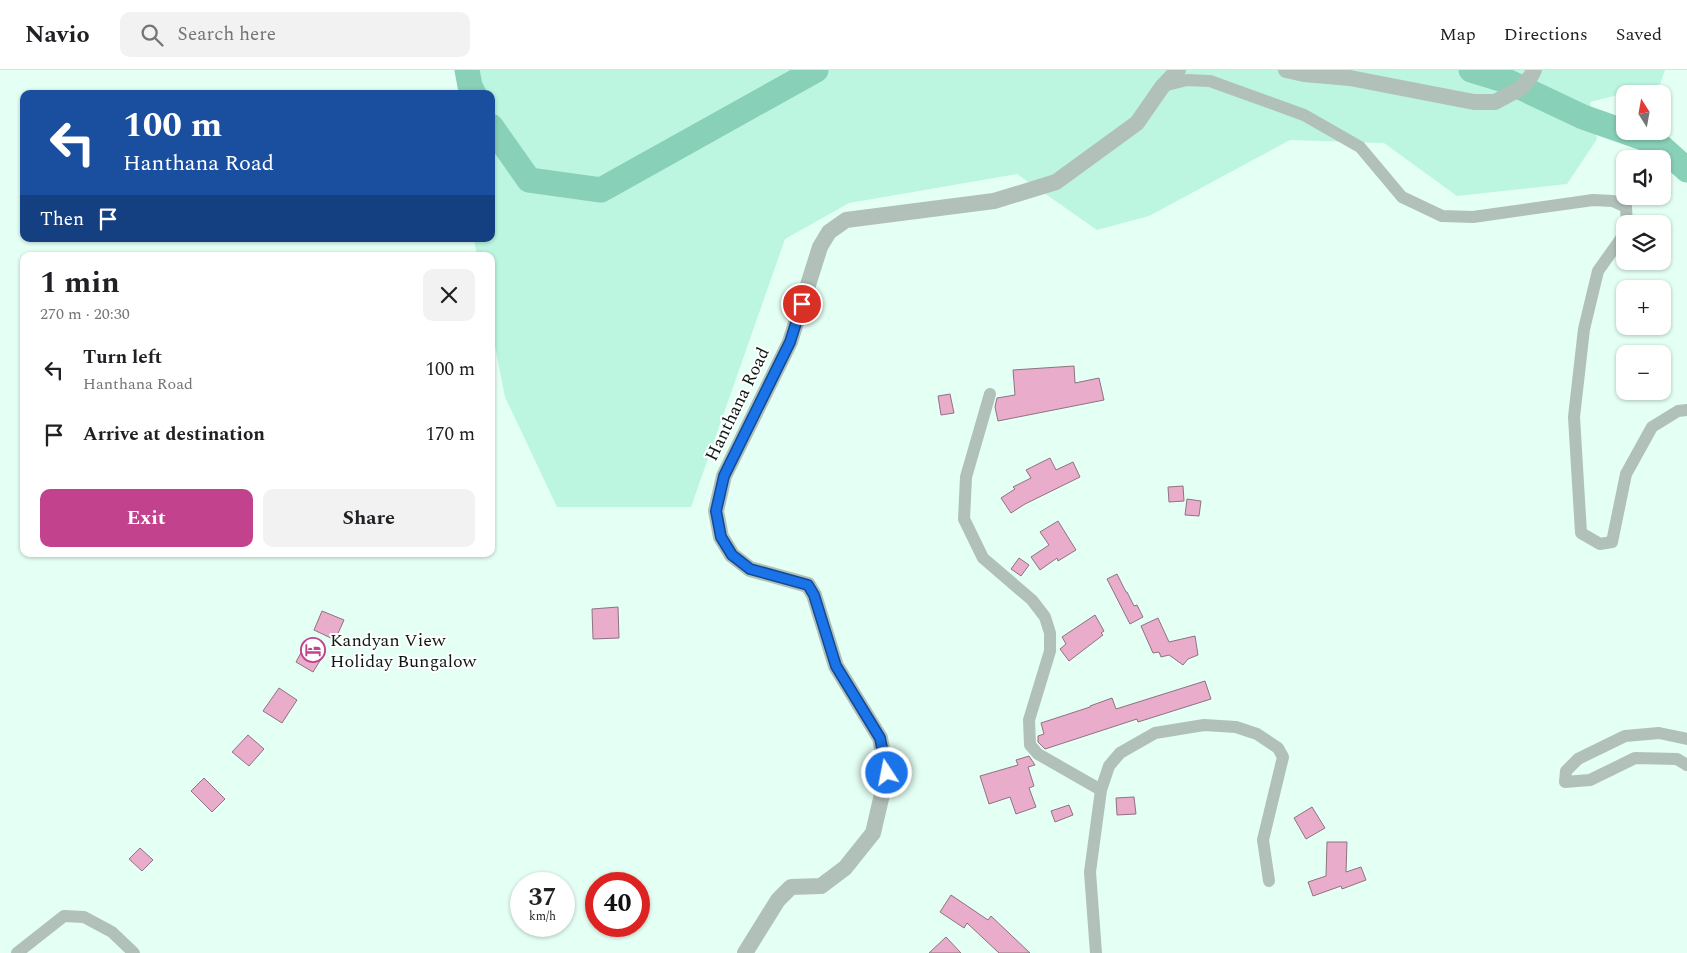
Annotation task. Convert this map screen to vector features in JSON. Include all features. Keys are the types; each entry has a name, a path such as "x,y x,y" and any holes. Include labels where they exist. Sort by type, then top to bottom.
{"street":[{"name":"Hanthana Road","path":"746,953 778,900 791,887 821,886 845,868 873,833 887,773 880,738 836,666 814,595 808,585 750,569 732,555 721,537 716,511 724,476 790,342 820,247 829,232 846,220 994,201 1056,182 1137,123 1162,87 1178,70"},
{"path":"1286,70 1304,74 1350,78 1474,102 1495,102 1521,88 1534,70"},
{"path":"1162,87 1187,80 1210,81 1304,115 1360,147 1402,197 1442,216 1473,217 1594,200 1613,201 1626,207 1627,215"},
{"path":"1616,246 1598,271 1584,330 1574,417 1582,532 1600,544 1612,542 1626,474 1652,427 1678,411 1687,410"},
{"path":"990,394 966,477 964,519 983,558 1032,600 1045,617 1050,633 1050,651 1029,720 1030,746 1038,754 1102,790"},
{"path":"1096,953 1090,872 1102,790 1109,766 1120,753 1155,733 1204,725 1236,726 1258,734 1278,748 1283,758 1263,840 1269,881"},
{"path":"1687,739 1658,733 1626,736 1578,760 1566,771 1565,782 1590,780 1635,758 1677,759 1687,765"},
{"path":"17,953 64,916 84,916 112,932 134,953"}],"green space":[{"path":"475,70 1665,70 1660,84 1616,85 1616,95 1590,102 1597,139 1567,184 1457,196 1384,143 1290,140 1149,216 1097,230 1017,174 849,203 785,239 691,507 557,507 505,397 495,346 495,252 476,252 475,242 495,242 495,90 469,90"}],"building":[{"path":"1074,366 1075,383 1099,378 1104,400 998,421 995,407 997,398 1015,395 1013,370"},
{"path":"950,394 954,413 941,415 938,396"},
{"path":"1050,458 1056,470 1073,462 1080,477 1025,504 1011,513 1001,498 1015,489 1013,487 1031,478 1026,470"},
{"path":"1183,486 1184,501 1169,502 1168,487"},
{"path":"1187,499 1201,501 1199,516 1185,515"},
{"path":"1058,521 1076,550 1058,561 1057,558 1040,570 1031,557 1049,545 1040,532"},
{"path":"1019,558 1029,565 1021,576 1011,569"},
{"path":"1117,574 1134,606 1137,605 1143,617 1130,624 1107,579"},
{"path":"618,607 619,638 593,639 592,609"},
{"path":"322,611 344,620 335,640 314,630"},
{"path":"1095,615 1104,631 1101,633 1103,635 1069,661 1060,649 1066,644 1062,637"},
{"path":"1158,618 1169,642 1195,636 1198,655 1188,659 1183,665 1169,655 1161,657 1159,652 1153,653 1141,626"},
{"path":"303,649 321,659 313,672 296,662"},
{"path":"1205,681 1211,699 1138,722 1137,719 1045,749 1038,742 1038,736 1044,734 1041,723 1112,698 1116,709"},
{"path":"279,688 297,700 282,723 263,711"},
{"path":"248,735 264,749 249,766 232,752"},
{"path":"1029,756 1035,765 1028,767 1034,786 1029,788 1036,807 1016,814 1010,797 989,804 980,776 1018,765 1016,760"},
{"path":"204,778 225,799 212,812 191,791"},
{"path":"1134,797 1136,814 1117,815 1116,798"},
{"path":"1069,805 1073,815 1055,822 1051,811"},
{"path":"1312,807 1325,828 1306,839 1294,818"},
{"path":"1327,842 1347,842 1346,872 1361,867 1366,880 1342,889 1341,886 1313,896 1308,882 1326,876"},
{"path":"140,848 153,860 142,871 129,859"},
{"path":"951,895 988,920 991,916 1030,953 999,953 967,923 964,928 940,912"},
{"path":"946,937 961,953 929,953"}],"waterway":[{"path":"467,70 472,90"},
{"path":"495,132 529,180 601,190 816,70"},
{"path":"1471,70 1507,81 1583,117 1657,143 1687,170"}],"place":[{"name":"Kandyan View Holiday Bungalow","path":"313,650"}],"route":[{"path":"802,304 790,342 724,476 716,511 721,537 732,555 750,569 808,585 814,595 836,666 880,738 887,773"}]}
